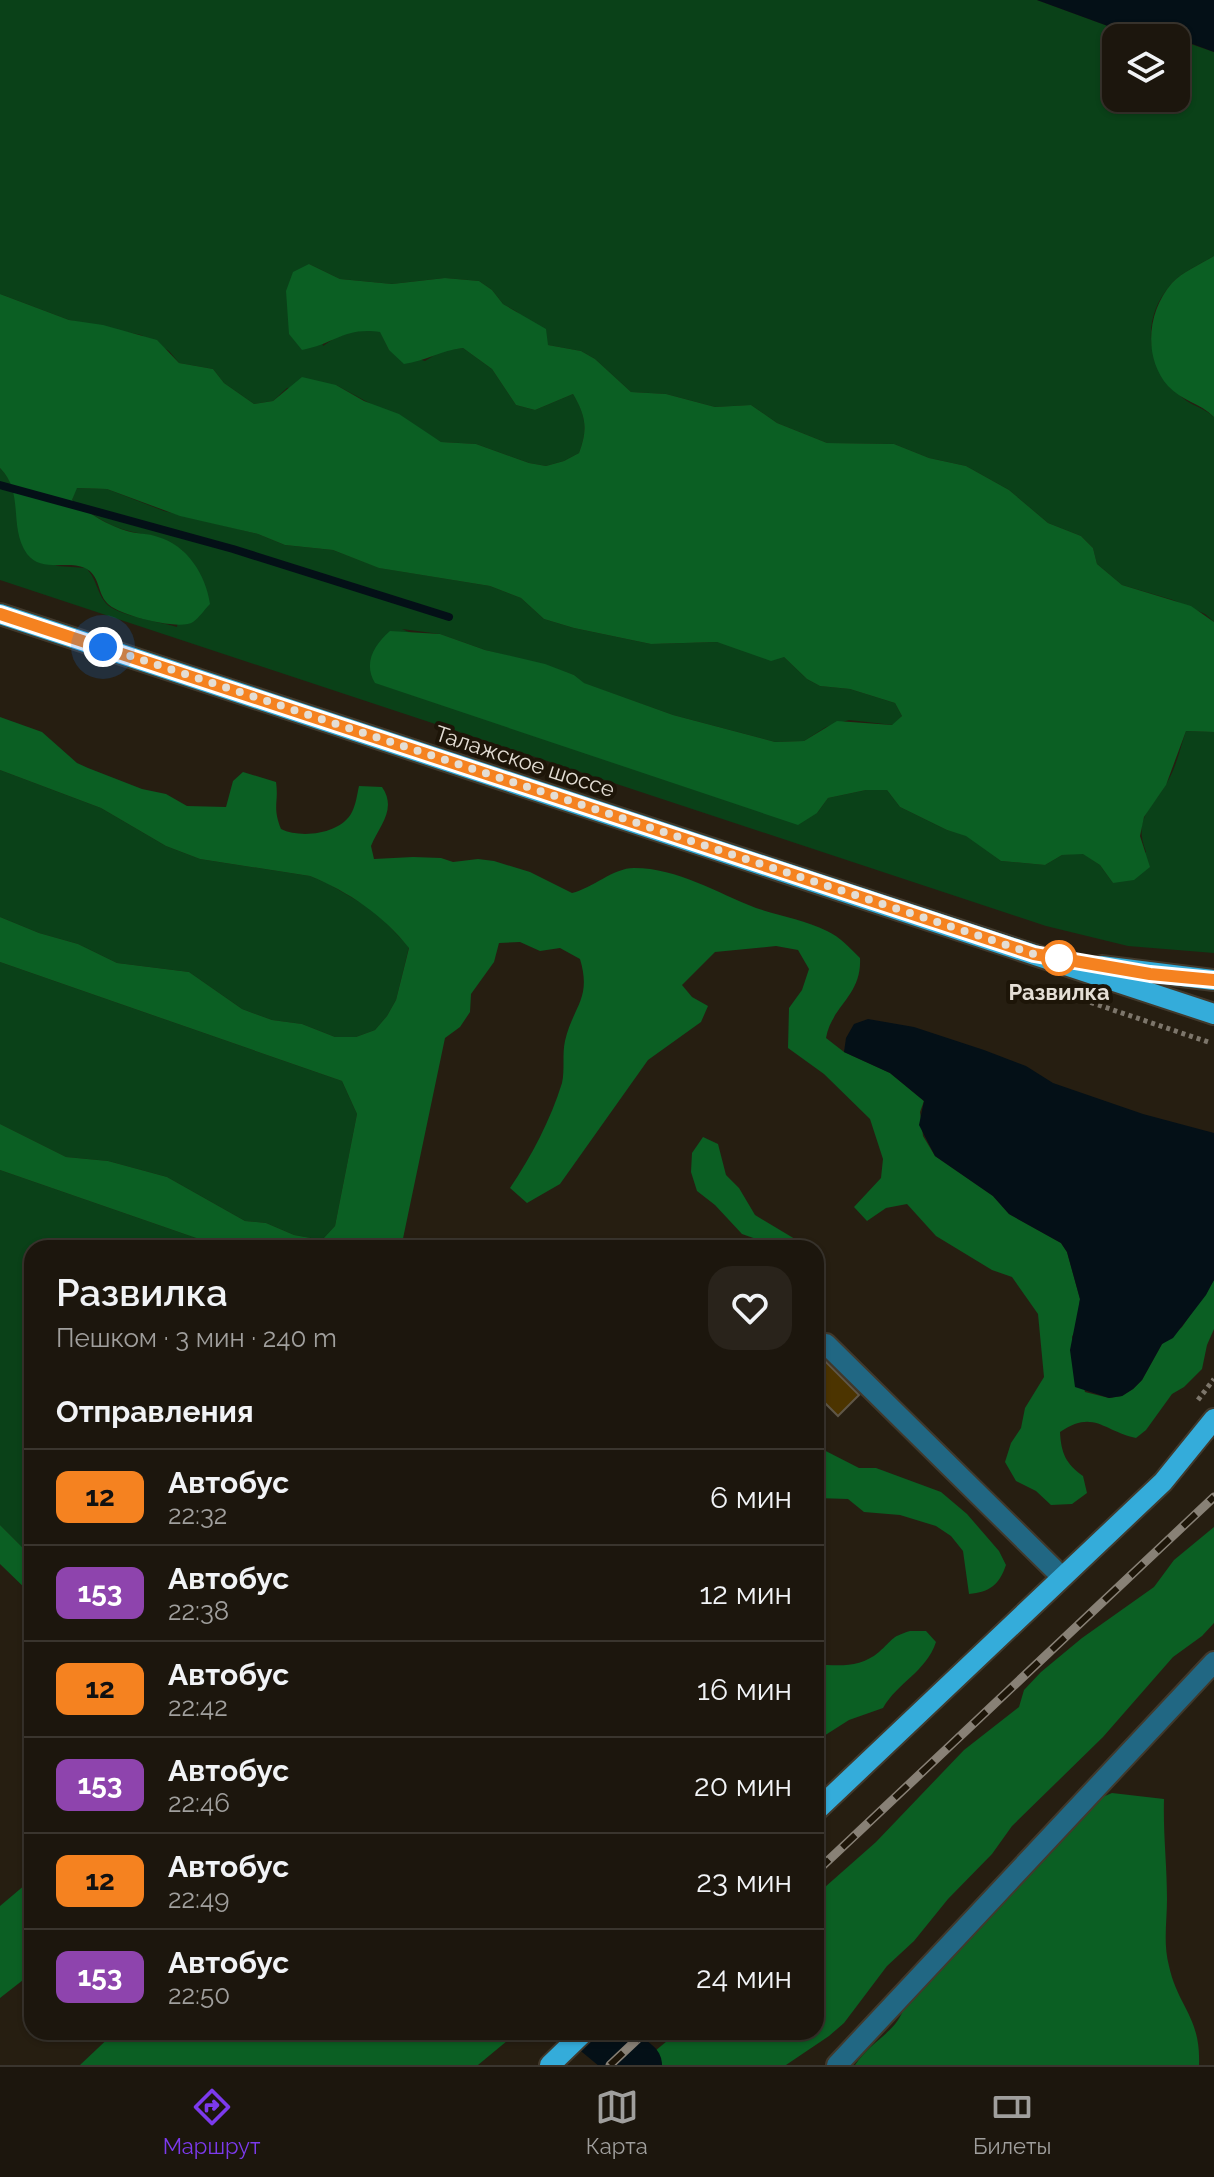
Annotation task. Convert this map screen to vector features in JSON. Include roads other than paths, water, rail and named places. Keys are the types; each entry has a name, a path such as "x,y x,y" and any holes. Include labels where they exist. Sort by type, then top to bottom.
{"main road":[{"name":"Талажское шоссе","path":"0,614 1214,1014"},
{"name":"Талажское шоссе","path":"1034,954 1150,974 1214,980"},
{"path":"824,1803 1163,1482 1214,1419"},
{"path":"550,2065 576,2040"}],"street":[{"path":"826,1344 1061,1576"},
{"path":"837,2065 1214,1662"}],"waterway":[{"path":"0,485 233,549 449,617"},
{"path":"607,2040 637,2065"}],"railway":[{"path":"824,1864 1214,1497"},
{"path":"610,2065 637,2040"}],"place":[{"name":"Развилка","path":"1059,958"}]}
